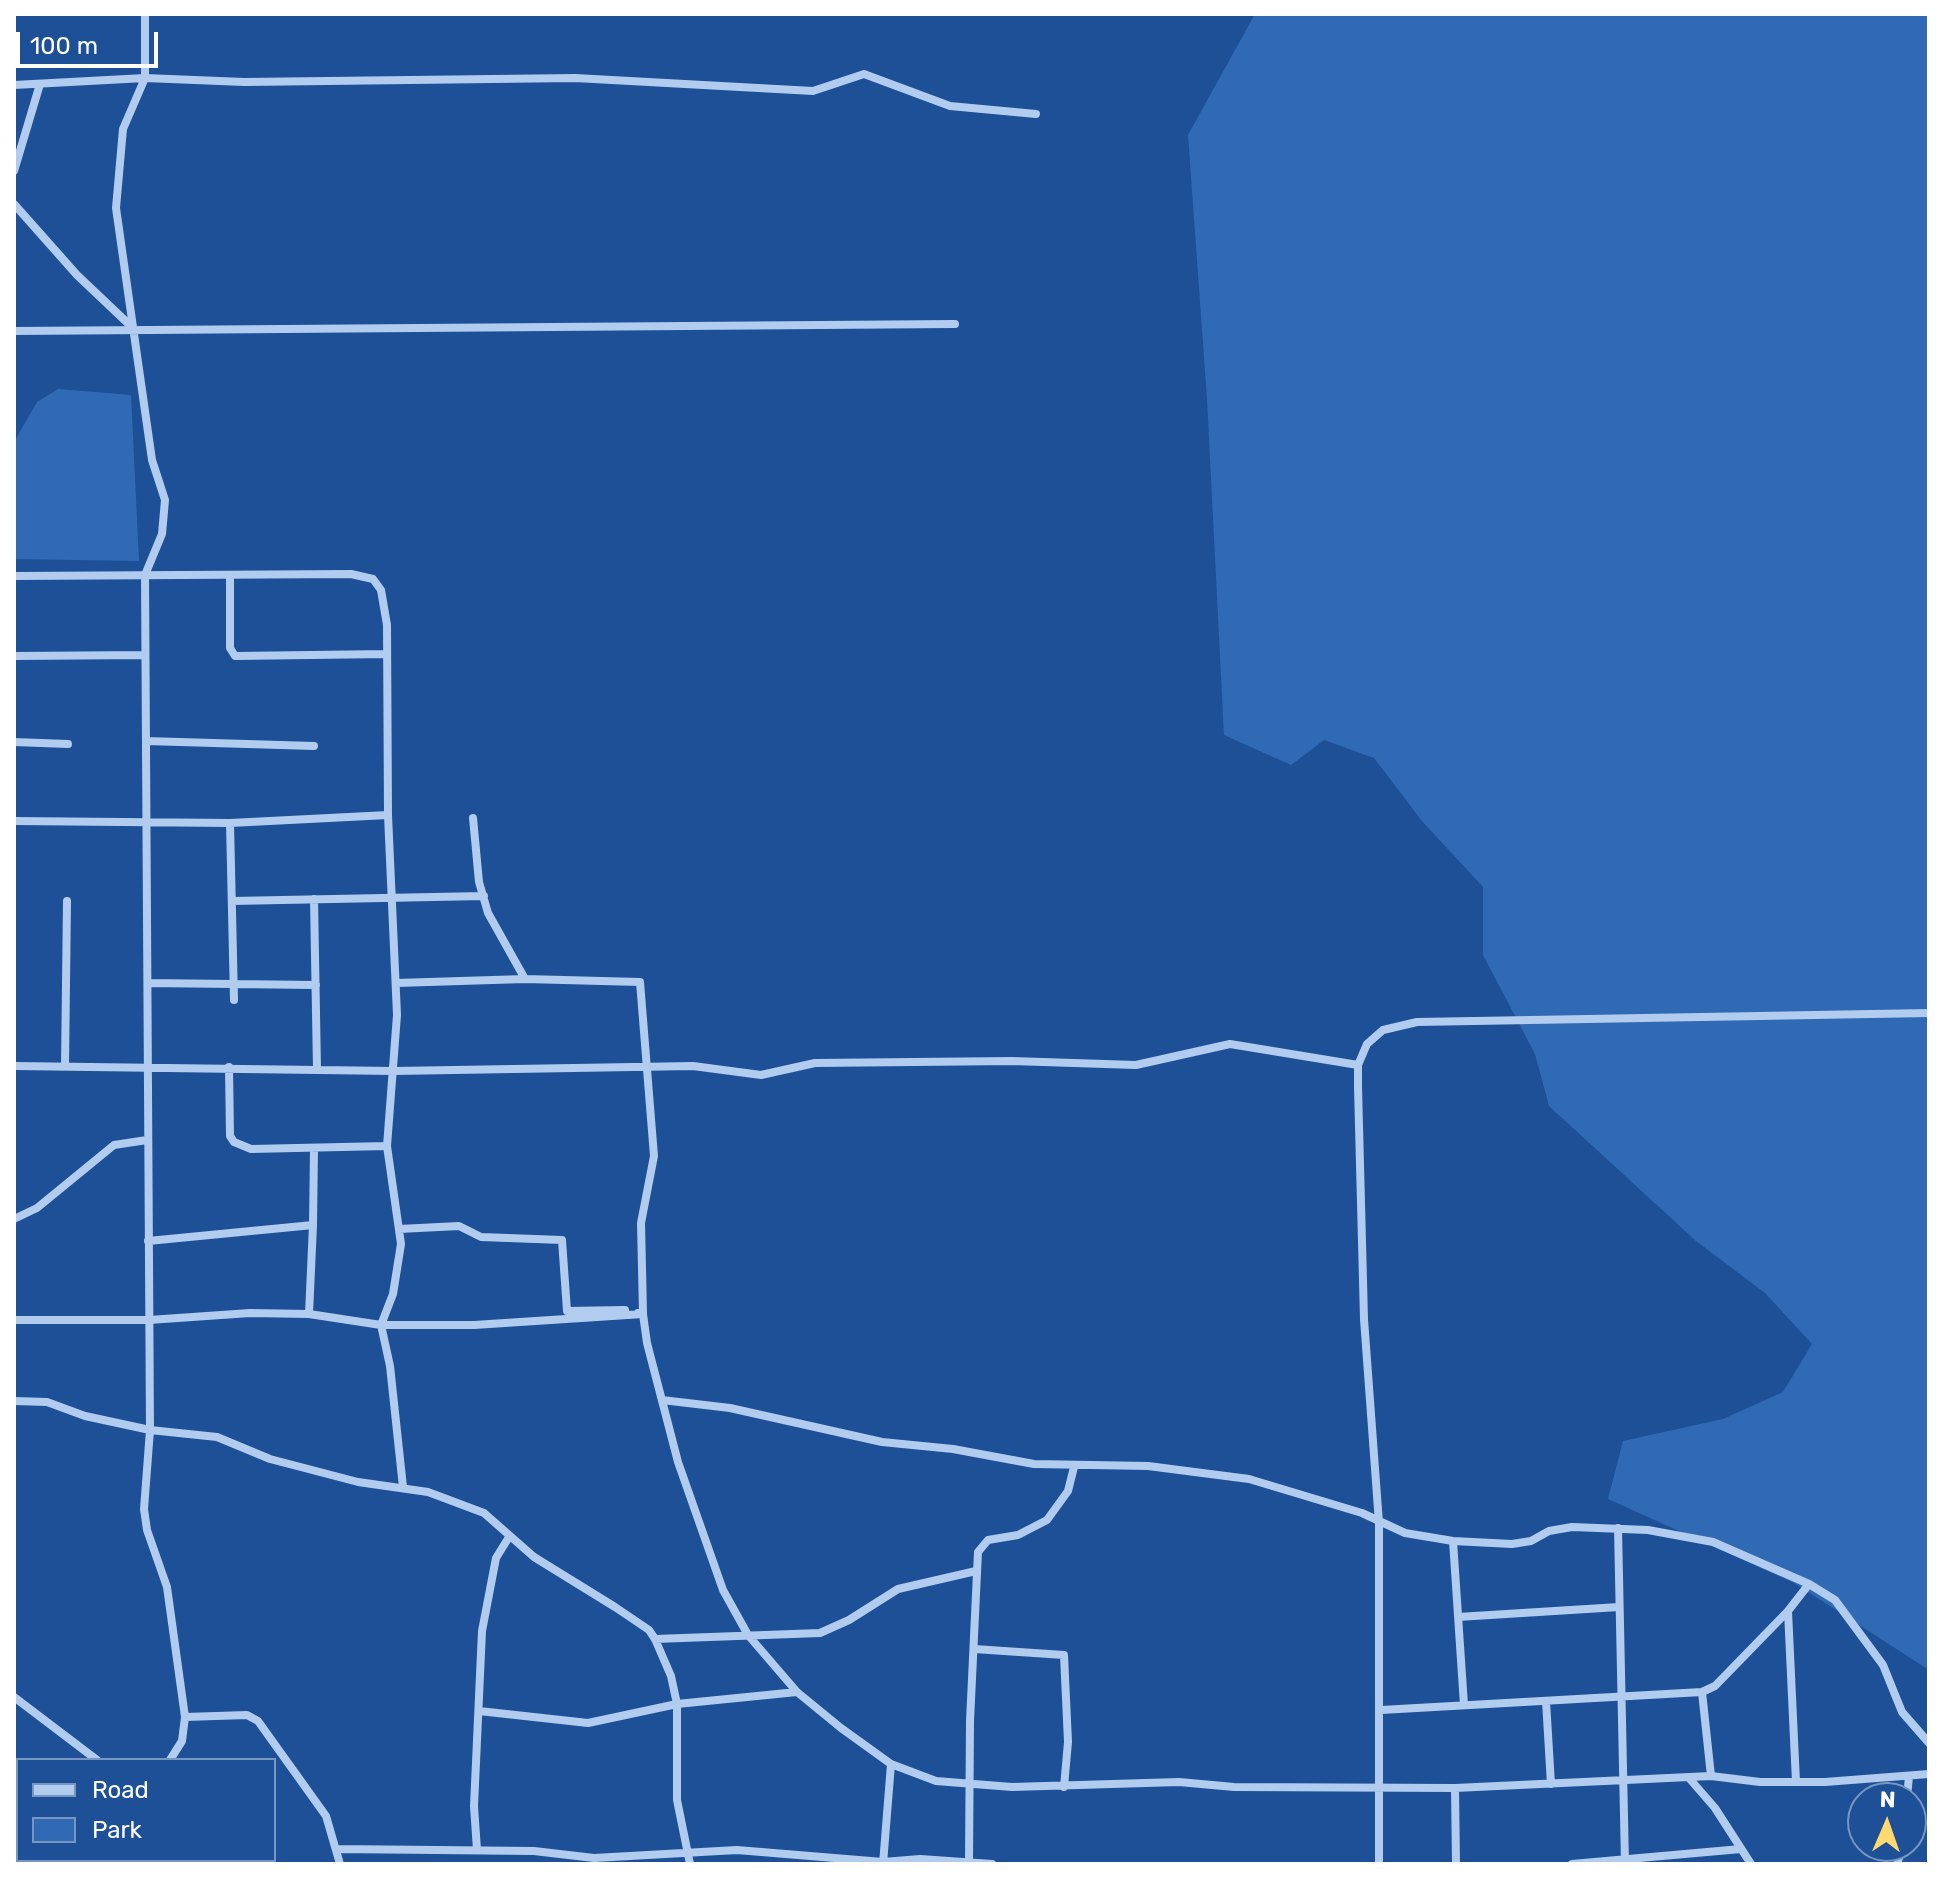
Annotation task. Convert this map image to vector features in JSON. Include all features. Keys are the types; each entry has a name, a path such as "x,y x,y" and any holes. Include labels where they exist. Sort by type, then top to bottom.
{"street":[{"path":"145,14 145,78 123,129 116,208 152,460 165,500 162,534 145,575 150,1430 144,1509 147,1530 167,1587 185,1717 182,1741 171,1758"},
{"path":"14,85 145,78 244,82 575,78 813,91 864,74 950,106 1036,114"},
{"path":"14,171 40,84"},
{"path":"14,204 77,275 135,330"},
{"path":"14,331 955,324"},
{"path":"14,576 351,574 373,579 385,604 388,815 396,983 394,1071 387,1111 387,1146 399,1229 398,1270 381,1325 390,1366 403,1487"},
{"path":"230,575 230,648 235,656 387,654"},
{"path":"14,656 145,655"},
{"path":"146,741 314,746"},
{"path":"14,742 68,744"},
{"path":"14,821 230,823 388,815"},
{"path":"473,818 488,913 525,979"},
{"path":"230,823 234,1000"},
{"path":"232,901 484,896"},
{"path":"314,899 317,1069"},
{"path":"65,1066 67,901"},
{"path":"396,983 525,979 640,982 654,1156 641,1223 643,1314 678,1462 723,1590 748,1635 797,1692 891,1764 936,1781 970,1786 1064,1787 1179,1782 1234,1787 1455,1788 1711,1776 1796,1782 1929,1774"},
{"path":"149,983 316,985"},
{"path":"1379,1864 1379,1523 1364,1319 1358,1065 1367,1044 1383,1030 1417,1022 1929,1013"},
{"path":"14,1066 394,1071 693,1066 761,1075 815,1063 1012,1061 1136,1065 1230,1044 1358,1065"},
{"path":"229,1067 230,1136 234,1142 251,1149 387,1146"},
{"path":"14,1219 37,1208 114,1145 147,1140"},
{"path":"309,1314 314,1148"},
{"path":"148,1241 313,1225"},
{"path":"399,1229 459,1226 481,1237 562,1240 567,1311 625,1310 643,1314"},
{"path":"14,1320 149,1320 250,1313 309,1314 381,1325 474,1325 643,1314"},
{"path":"662,1400 730,1408 882,1442 1074,1467 1148,1466 1249,1479 1362,1513 1405,1533 1453,1541 1512,1544 1531,1541 1549,1531 1572,1527 1618,1528 1713,1542 1809,1584 1835,1600 1883,1665 1902,1712 1929,1743"},
{"path":"14,1401 47,1402 85,1416 150,1430 217,1437 300,1467 358,1482 428,1492 484,1513 509,1537 649,1630 655,1639 671,1676 677,1704 677,1800 689,1859"},
{"path":"969,1862 976,1571 982,1543 1034,1529 1054,1513 1068,1491 1074,1467"},
{"path":"1618,1528 1625,1862"},
{"path":"477,1850 474,1806 482,1631 496,1558 509,1537"},
{"path":"1453,1541 1464,1705"},
{"path":"655,1639 820,1633 849,1620 898,1589 976,1571"},
{"path":"1381,1710 1702,1692 1715,1686 1788,1611 1809,1584"},
{"path":"1458,1617 1619,1607"},
{"path":"1788,1611 1796,1782"},
{"path":"974,1649 1064,1655 1068,1742 1064,1787"},
{"path":"479,1711 588,1723 677,1704 797,1692"},
{"path":"1702,1692 1711,1776"},
{"path":"14,1697 94,1758"},
{"path":"1546,1701 1551,1784"},
{"path":"185,1717 247,1715 258,1721 326,1816 340,1864"},
{"path":"883,1863 891,1764"},
{"path":"1908,1782 1909,1776"},
{"path":"1689,1778 1715,1808 1751,1864"},
{"path":"1455,1788 1456,1864"},
{"path":"337,1849 477,1850 631,1860 689,1859 737,1850 792,1859 992,1864"},
{"path":"1572,1864 1625,1862 1741,1849"},
{"path":"562,1864 569,1856"}],"green space":[{"path":"1255,14 1929,14 1929,1670 1794,1583 1608,1499 1623,1441 1723,1419 1783,1392 1812,1344 1765,1293 1696,1241 1549,1106 1535,1054 1483,955 1483,887 1422,821 1374,758 1324,740 1291,765 1224,735 1207,399 1188,135"},
{"path":"58,389 131,395 139,561 14,559 14,442 37,402"}]}
